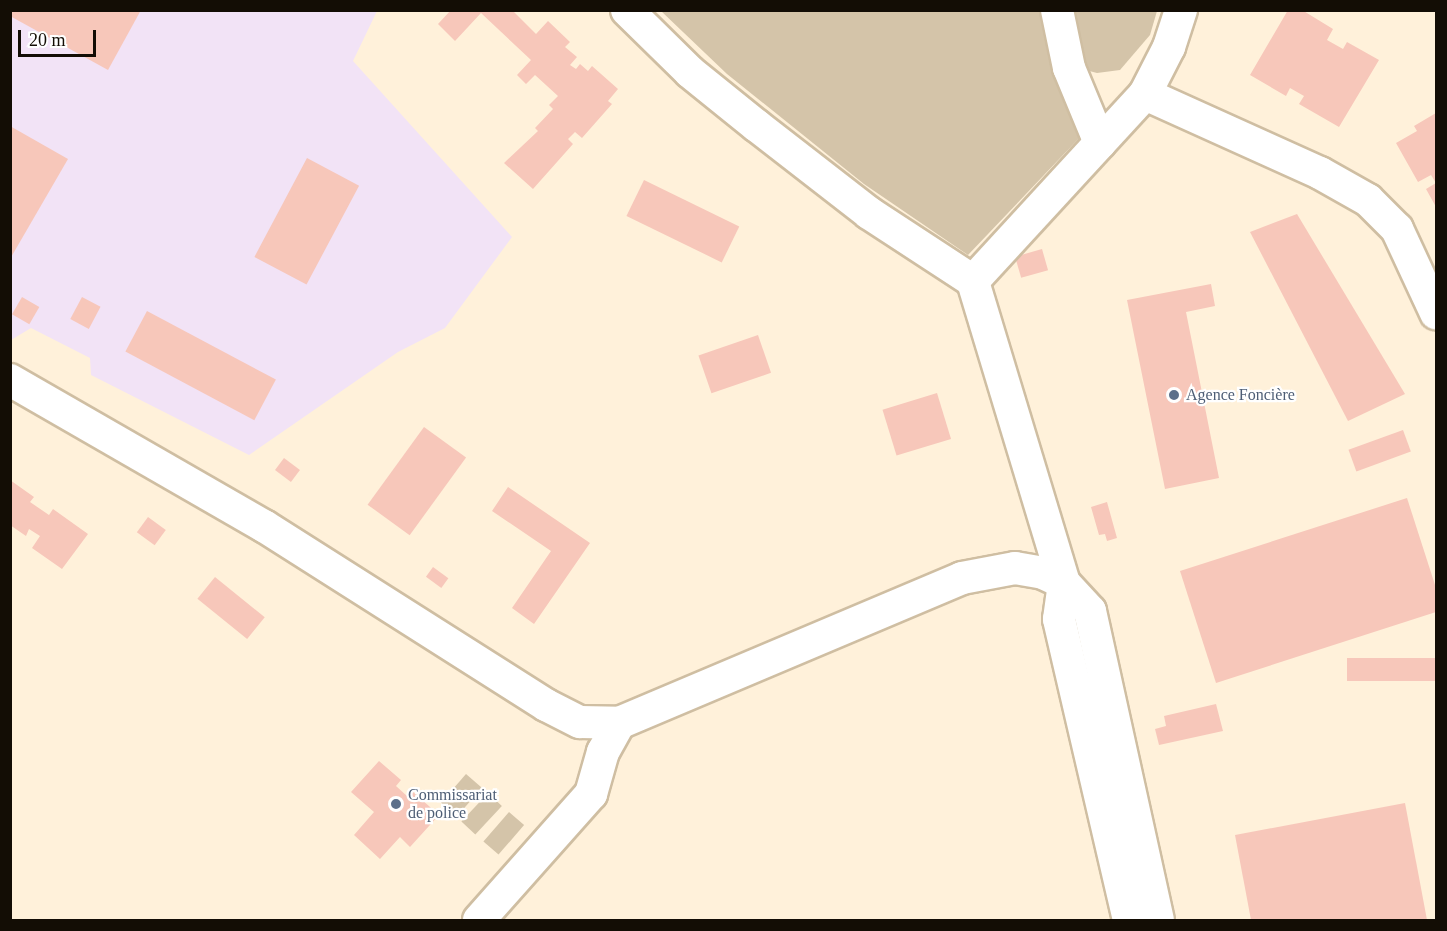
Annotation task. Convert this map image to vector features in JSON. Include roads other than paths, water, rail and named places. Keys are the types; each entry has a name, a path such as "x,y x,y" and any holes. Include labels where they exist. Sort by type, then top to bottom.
{"street":[{"path":"627,10 690,72 757,126 869,213 973,281 1064,583 1059,619 1129,921"},
{"path":"1057,10 1069,68 1100,143"},
{"path":"973,281 1145,94 1169,47 1181,10"},
{"path":"1145,94 1320,173 1368,200 1396,229 1437,313"},
{"path":"10,380 264,526 546,705 580,722 619,723 962,578 1014,568 1043,573 1064,583 1090,611 1158,921"},
{"path":"479,921 591,794 603,752 619,723"}],"place":[{"name":"Agence Foncière","path":"1174,395"},
{"name":"Commissariat de police","path":"396,804"}]}
